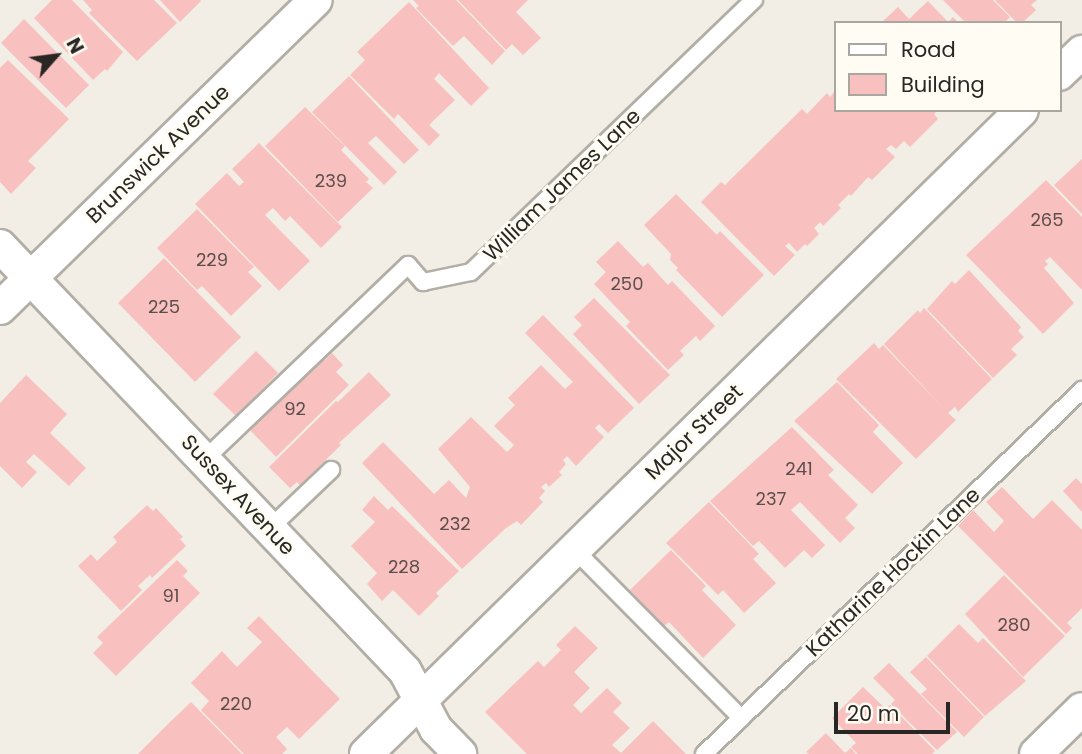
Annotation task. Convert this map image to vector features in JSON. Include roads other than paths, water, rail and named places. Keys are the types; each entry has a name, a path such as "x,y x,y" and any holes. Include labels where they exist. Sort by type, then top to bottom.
{"street":[{"name":"Brunswick Avenue","path":"0,308 316,0"},
{"path":"1061,72 1082,51"},
{"name":"Major Street","path":"366,754 1020,112"},
{"name":"Sussex Avenue","path":"0,246 405,671 419,702 436,729 460,754"},
{"path":"1036,754 1082,709"}],"lane":[{"name":"William James Lane","path":"205,459 408,265 423,282 471,272 754,0"},
{"name":"Katharine Hockin Lane","path":"704,754 1082,390"},
{"path":"270,529 331,470"},
{"path":"574,549 741,718"}]}
